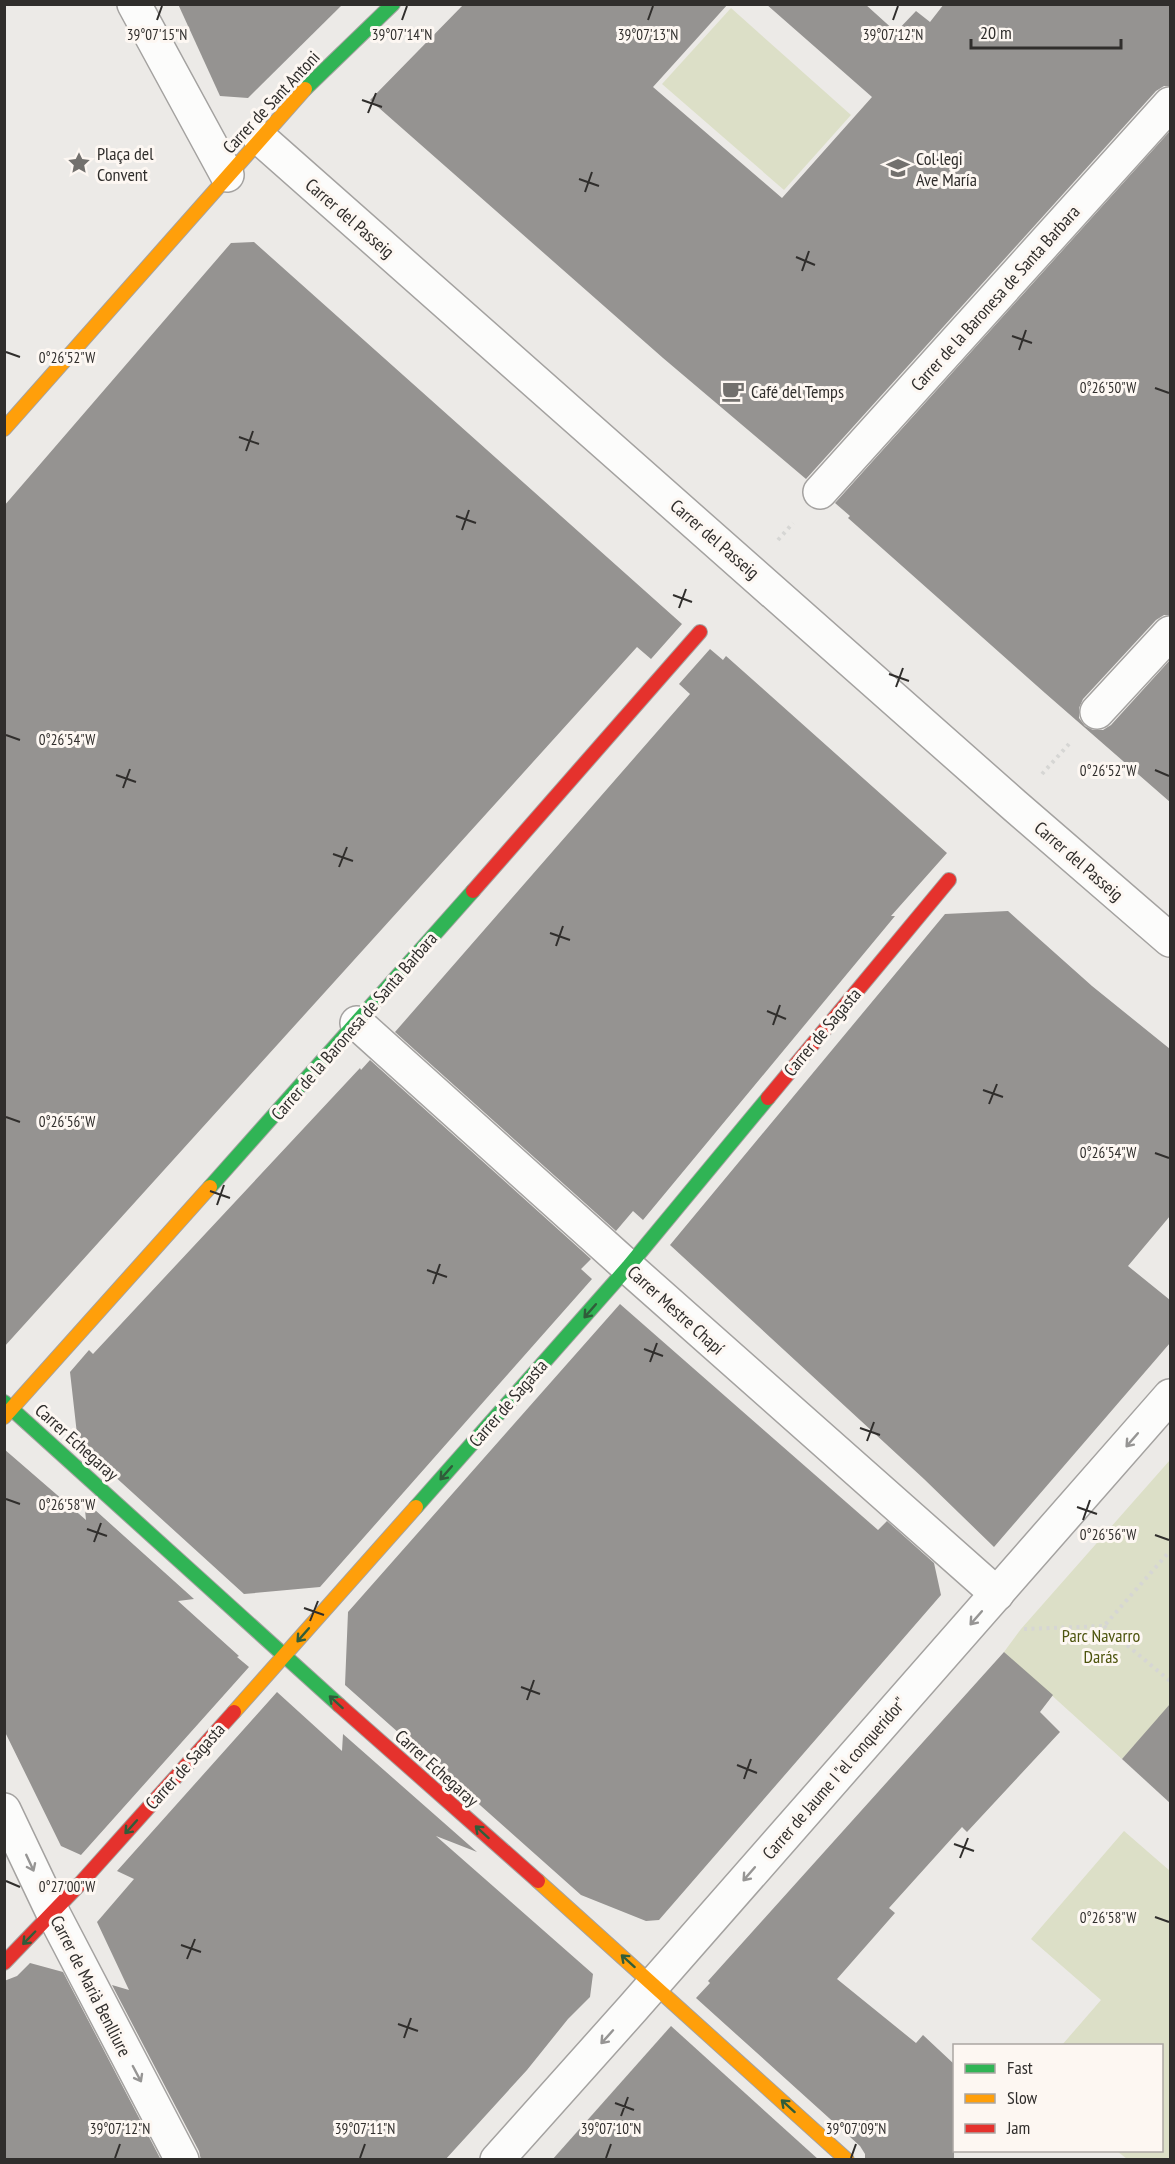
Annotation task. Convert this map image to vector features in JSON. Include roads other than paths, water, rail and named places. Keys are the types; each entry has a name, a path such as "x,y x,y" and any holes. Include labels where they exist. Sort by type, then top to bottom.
{"street":[{"path":"134,4 227,175"},
{"name":"Carrer de Sant Antoni","path":"4,429 298,96 393,4"},
{"name":"Carrer de la Baronesa de Santa Barbara","path":"820,492 1170,104"},
{"name":"Carrer del Passeig","path":"260,138 1014,805 1170,940"},
{"name":"Carrer de la Baronesa de Santa Barbara","path":"7,1409 357,1023 700,632"},
{"path":"1097,712 1170,633"},
{"name":"Carrer de Sagasta","path":"4,1963 53,1913 284,1656 628,1267 948,880"},
{"name":"Carrer Mestre Chapí","path":"357,1023 997,1594"},
{"name":"Carrer de Jaume I \"el conqueridor\"","path":"497,2160 632,2010 653,1983 1170,1396"},
{"name":"Carrer Echegaray","path":"7,1409 653,1983 847,2160"},
{"name":"Carrer de Marià Benlliure","path":"4,1810 53,1913 182,2160"}],"place":[{"name":"Plaça del Convent","path":"79,163"},
{"name":"Col·legi Ave María","path":"898,168"},
{"name":"Café del Temps","path":"733,391"}],"park label":[{"name":"Parc Navarro Darás","path":"1101,1645"}]}
